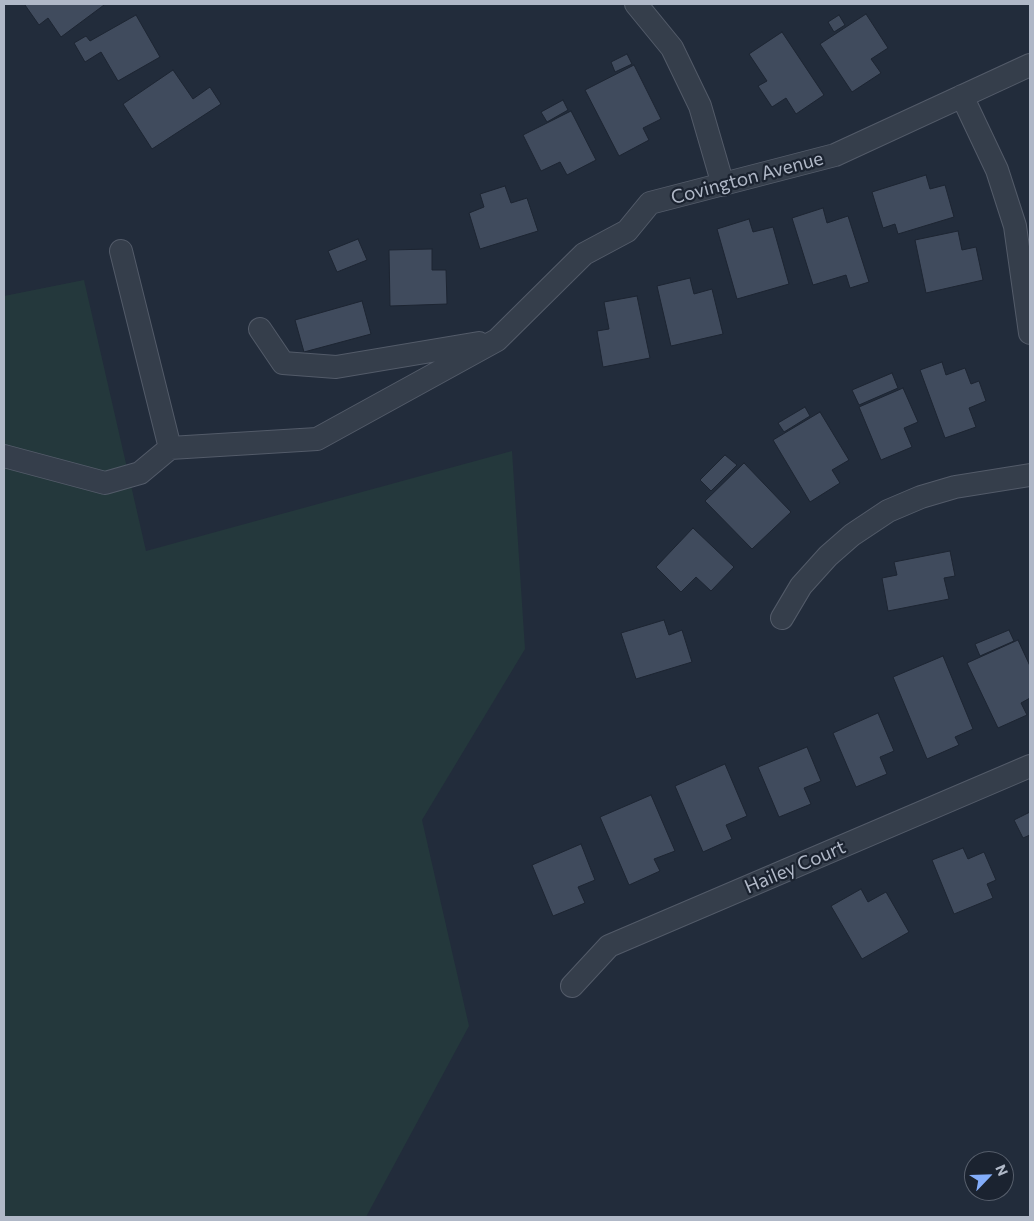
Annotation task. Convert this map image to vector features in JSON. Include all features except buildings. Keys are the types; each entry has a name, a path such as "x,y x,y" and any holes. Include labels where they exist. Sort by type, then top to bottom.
{"street":[{"path":"636,4 672,48 700,106 723,185"},
{"name":"Covington Avenue","path":"170,448 317,438 497,340 584,254 627,231 650,203 835,155 1030,65"},
{"path":"962,96 997,170 1015,226 1030,333"},
{"path":"4,456 105,483 140,472 170,448 121,251"},
{"path":"260,328 283,363 336,367 497,340"},
{"path":"782,618 802,586 828,556 852,534 888,511 921,497 955,486 1030,475"},
{"name":"Hailey Court","path":"572,986 609,946 1030,766"}],"green space":[{"path":"84,280 146,551 512,451 525,649 422,820 469,1026 366,1217 4,1217 4,296"}]}
